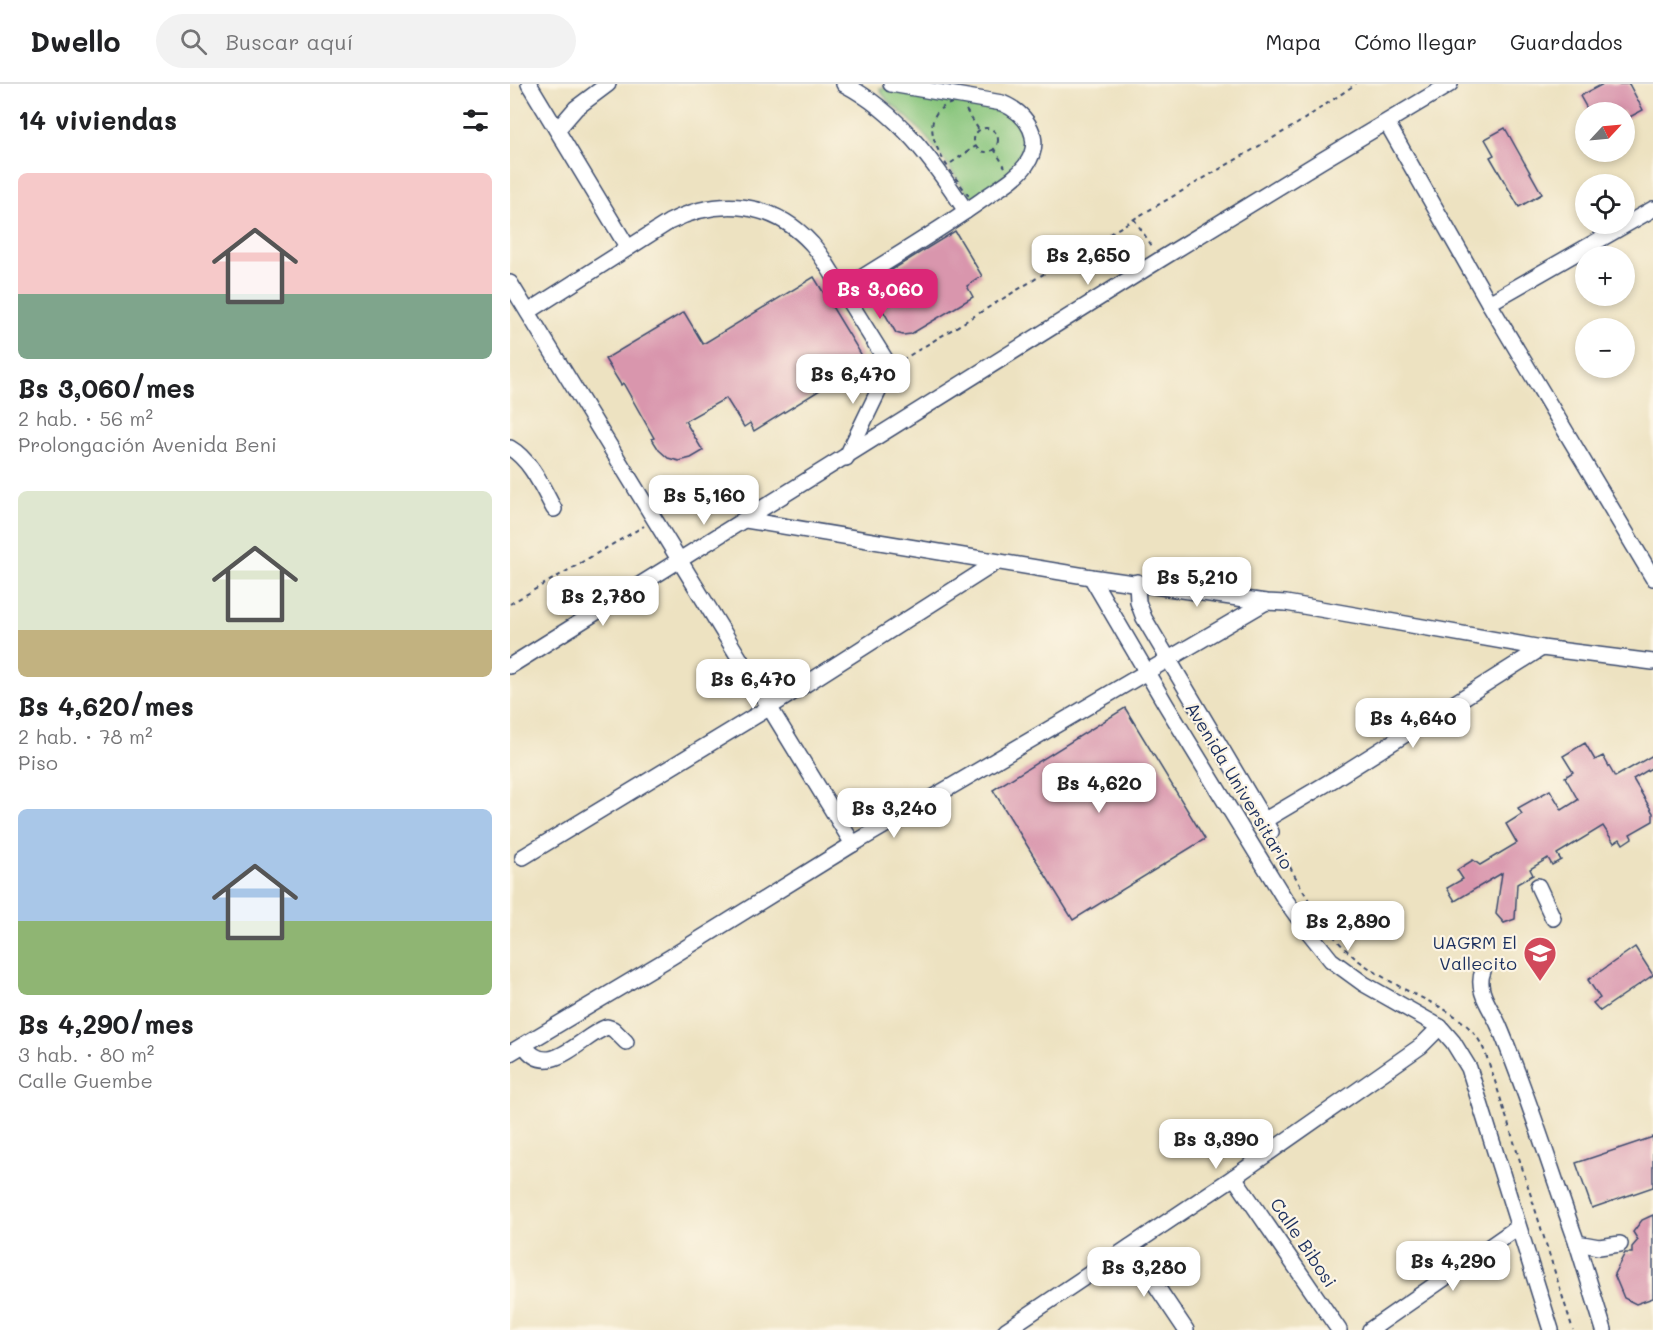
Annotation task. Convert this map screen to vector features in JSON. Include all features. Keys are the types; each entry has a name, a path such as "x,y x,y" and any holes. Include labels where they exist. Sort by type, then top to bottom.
{"street":[{"path":"529,84 628,248"},
{"path":"558,130 576,108 608,84"},
{"path":"844,84 902,126 934,163 966,211"},
{"path":"842,290 966,211 1027,164 1034,148 1032,129 1027,120 1012,107 1002,103 960,99 891,84"},
{"path":"510,666 1161,259 1450,84"},
{"path":"1387,123 1489,303 1653,578"},
{"path":"528,312 669,222 686,214 702,209 741,206 760,210 797,230 812,244 891,367 846,458"},
{"path":"1489,303 1653,209"},
{"path":"510,283 853,844"},
{"path":"510,448 518,453 536,477 554,509"},
{"path":"746,520 1091,577 1298,605 1542,648 1653,662"},
{"path":"523,857 770,707 997,562"},
{"name":"Avenida Universitario","path":"1091,577 1146,672 1284,898 1331,960 1364,984 1440,1027 1453,1042 1469,1068 1551,1330"},
{"path":"1137,582 1138,602 1144,618 1268,826 1336,778 1542,648"},
{"path":"510,1053 853,844 1266,602"},
{"path":"1538,886 1553,918"},
{"path":"1483,971 1479,980 1483,993 1497,1020 1521,1079 1604,1330"},
{"path":"524,1045 529,1053 535,1056 554,1059 607,1027 613,1029 626,1042"},
{"path":"1012,1328 1421,1046 1440,1027"},
{"name":"Calle Bibosi","path":"1234,1177 1339,1330"},
{"path":"1370,1330 1518,1227"},
{"path":"1577,1243 1599,1247 1620,1244"},
{"path":"1130,1247 1186,1330"}],"path":[{"path":"891,367 1134,219 1297,124 1356,84"},
{"path":"960,99 979,130"},
{"path":"960,99 1005,110 1014,115 1026,130 1029,140 1027,153 1022,162 1010,176 975,197 968,195 948,165 935,146 932,127 938,111 960,99"},
{"path":"987,127 994,131 998,138 994,149 986,152 976,146 974,140 979,130 987,127"},
{"path":"948,165 976,146"},
{"path":"994,149 1010,176"},
{"path":"1134,219 1161,259"},
{"path":"510,604 654,520"},
{"path":"1268,826 1306,896 1338,942 1355,958 1404,989 1443,1007 1462,1020 1478,1037 1494,1078 1573,1330"}],"green space":[{"path":"880,88 973,106 990,107 1014,115 1029,140 1022,162 976,197 968,195 929,140 886,99"}],"building":[{"path":"1603,84 1629,84 1643,110 1635,114 1635,102 1583,102 1580,96"},
{"path":"1505,128 1542,194 1519,207 1490,157 1494,155 1485,139"},
{"path":"955,231 982,276 967,286 973,297 911,334 896,333 870,288 874,281"},
{"path":"814,277 861,354 857,367 754,431 750,423 744,427 726,398 685,421 703,451 691,458 679,461 668,458 652,439 654,438 623,383 621,385 605,359 684,312 703,344"},
{"path":"1125,708 1205,839 1073,920 993,790"},
{"path":"1585,743 1595,760 1603,756 1615,777 1653,755 1653,767 1633,779 1653,813 1653,821 1630,834 1632,838 1623,844 1620,839 1614,843 1603,826 1557,854 1561,860 1552,865 1548,858 1530,869 1533,875 1517,884 1515,919 1504,923 1496,914 1502,873 1455,901 1447,888 1463,879 1457,870 1473,860 1480,865 1517,843 1506,824 1522,814 1518,808 1550,790 1562,810 1578,800 1565,777 1573,772 1563,756"},
{"path":"1635,947 1653,975 1600,1011 1593,1003 1600,998 1588,980"},
{"path":"1653,1137 1653,1187 1592,1208 1576,1163"},
{"path":"1653,1215 1653,1298 1636,1304 1624,1298 1614,1274 1625,1253 1632,1253 1632,1247 1638,1240 1633,1232 1642,1220"}],"place":[{"name":"UAGRM El Vallecito","path":"1540,982"}]}
